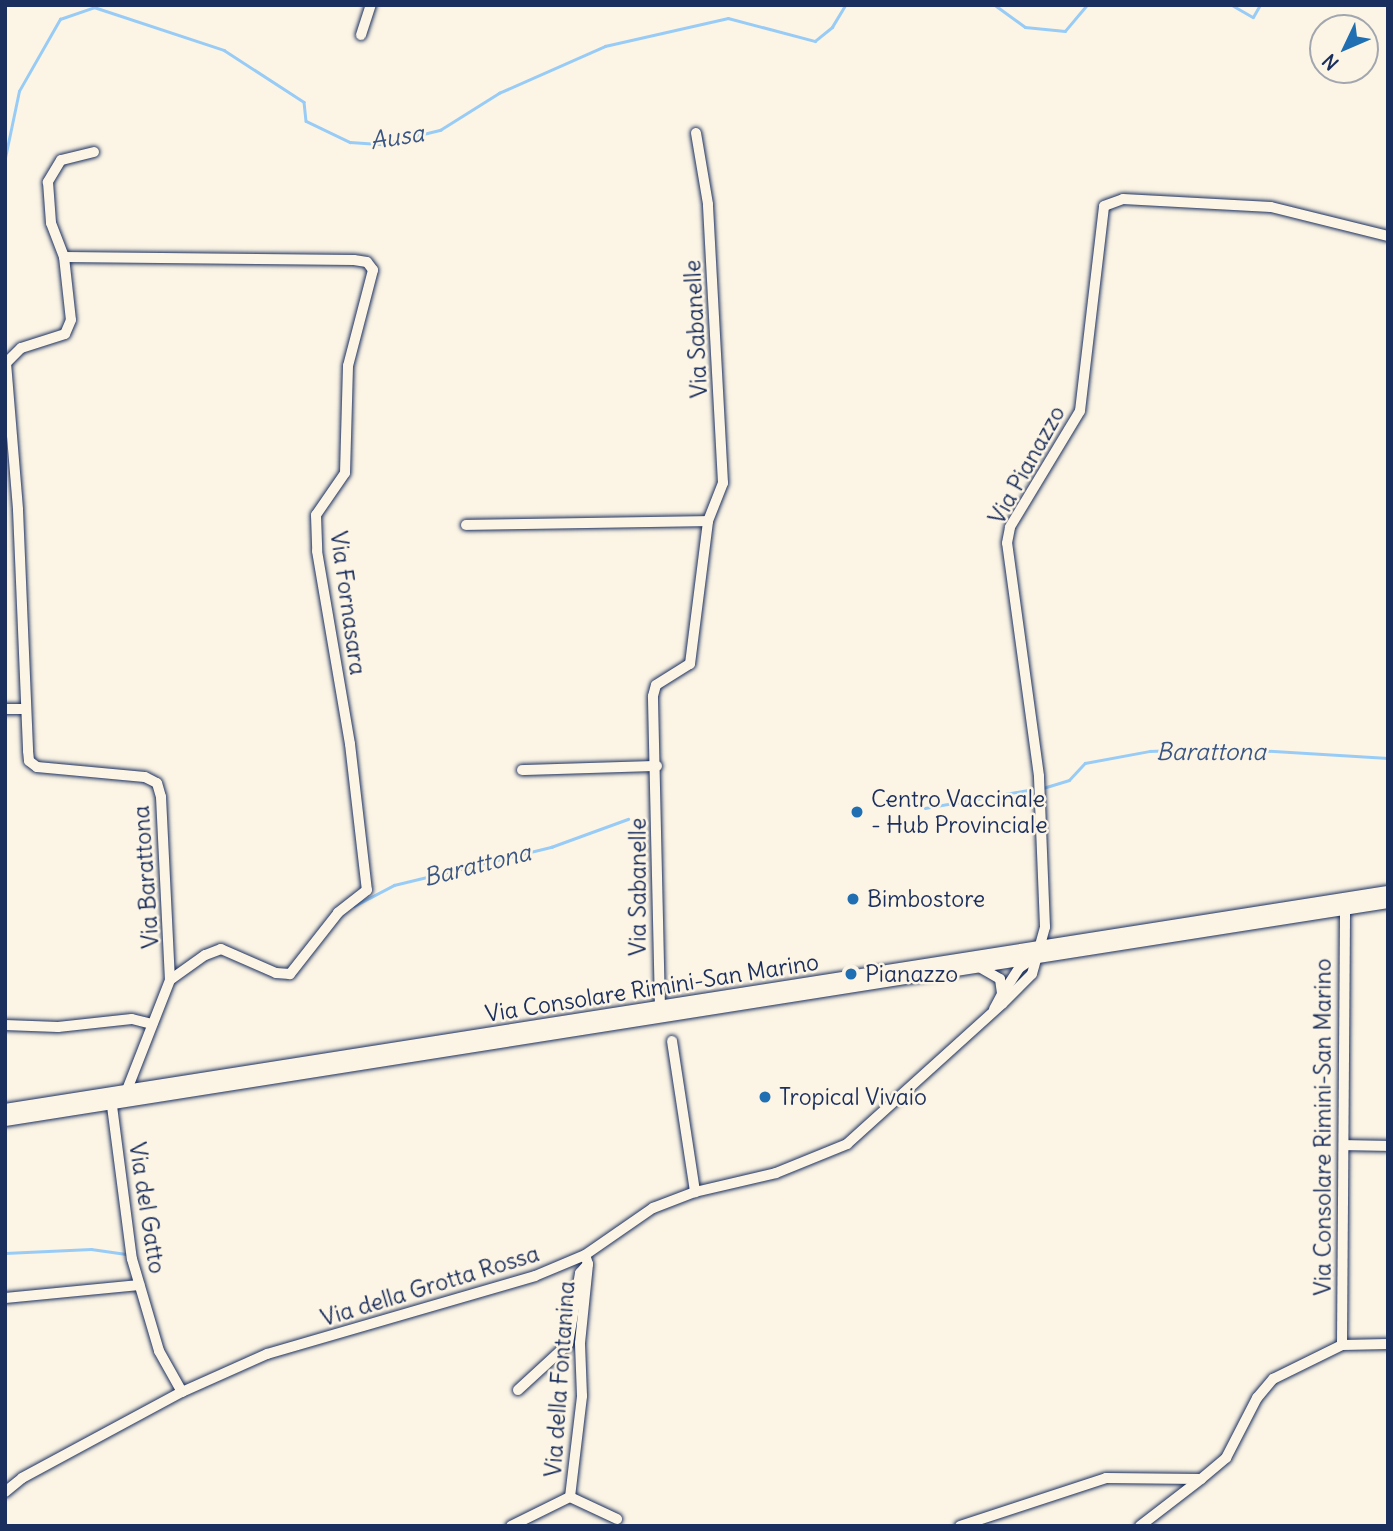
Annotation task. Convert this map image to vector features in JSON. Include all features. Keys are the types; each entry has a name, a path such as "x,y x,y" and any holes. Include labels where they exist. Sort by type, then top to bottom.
{"main road":[{"name":"Via Consolare Rimini-San Marino","path":"5,1120 112,1106 978,968 1038,953 1388,892"},
{"name":"Via Consolare Rimini-San Marino","path":"5,1110 660,1007 1388,902"}],"street":[{"path":"361,35 371,5"},
{"name":"Via Sabanelle","path":"660,1007 657,766 653,696 656,685 690,664 708,521 723,483 708,204 696,133"},
{"name":"Via Barattona","path":"94,152 61,160 48,182 51,223 64,257 71,320 65,334 21,348 6,363 18,510 29,761 37,767 145,777 157,783 170,980 126,1092"},
{"name":"Via Pianazzo","path":"1038,953 1041,790 1007,543 1010,527 1080,411 1104,206 1123,199 1271,207 1388,236"},
{"name":"Via Fornasara","path":"64,257 354,260 368,262 373,270 348,366 345,473 316,516 317,551 350,744 369,880 367,890 338,913 290,974 276,973 222,949 205,955 170,980"},
{"path":"466,525 708,521"},
{"path":"5,709 26,709"},
{"path":"522,770 657,766"},
{"name":"Via Consolare Rimini-San Marino","path":"1342,1345 1345,909"},
{"name":"Via della Grotta Rossa","path":"992,1013 1019,968 1038,953"},
{"name":"Via della Grotta Rossa","path":"5,1492 22,1478 182,1392 267,1353 502,1288 586,1259 653,1208 695,1192 776,1173 847,1144 1032,974 1038,953"},
{"path":"978,968 994,972 1002,994"},
{"path":"5,1025 58,1027 132,1019 152,1024"},
{"path":"672,1041 695,1192"},
{"path":"112,1106 126,1092"},
{"name":"Via del Gatto","path":"112,1106 128,1237 139,1285 159,1351 182,1392"},
{"path":"1345,1145 1388,1146"},
{"name":"Via della Fontanina","path":"519,1390 568,1344 580,1273 586,1259"},
{"name":"Via della Fontanina","path":"570,1497 582,1396 580,1343 586,1259"},
{"path":"5,1298 139,1285"},
{"path":"1140,1526 1226,1458 1257,1398 1273,1378 1342,1345 1388,1344"},
{"path":"960,1526 1106,1478 1201,1479"},
{"name":"Via della Fontanina","path":"570,1497 617,1519"},
{"name":"Via della Fontanina","path":"511,1526 570,1497"}],"waterway":[{"name":"Ausa","path":"5,158 19,91 60,19 94,7 224,50 304,102 306,121 350,142 382,144 440,130 499,93 605,46 728,18 815,41 832,27 845,5"},
{"name":"Ausa","path":"995,5 1025,27 1065,31 1087,5"},
{"name":"Ausa","path":"1232,5 1253,17 1260,5"},
{"name":"Barattona","path":"1043,788 1069,780 1085,763 1150,751 1224,748 1388,758"},
{"name":"Barattona","path":"925,808 1034,789"},
{"name":"Barattona","path":"354,906 394,885 551,847 628,819"},
{"name":"Barattona","path":"5,1253 91,1249 126,1254"}],"place":[{"name":"Centro Vaccinale - Hub Provinciale","path":"857,812"},
{"name":"Bimbostore","path":"853,899"},
{"name":"Pianazzo","path":"851,974"},
{"name":"Tropical Vivaio","path":"765,1097"}]}
